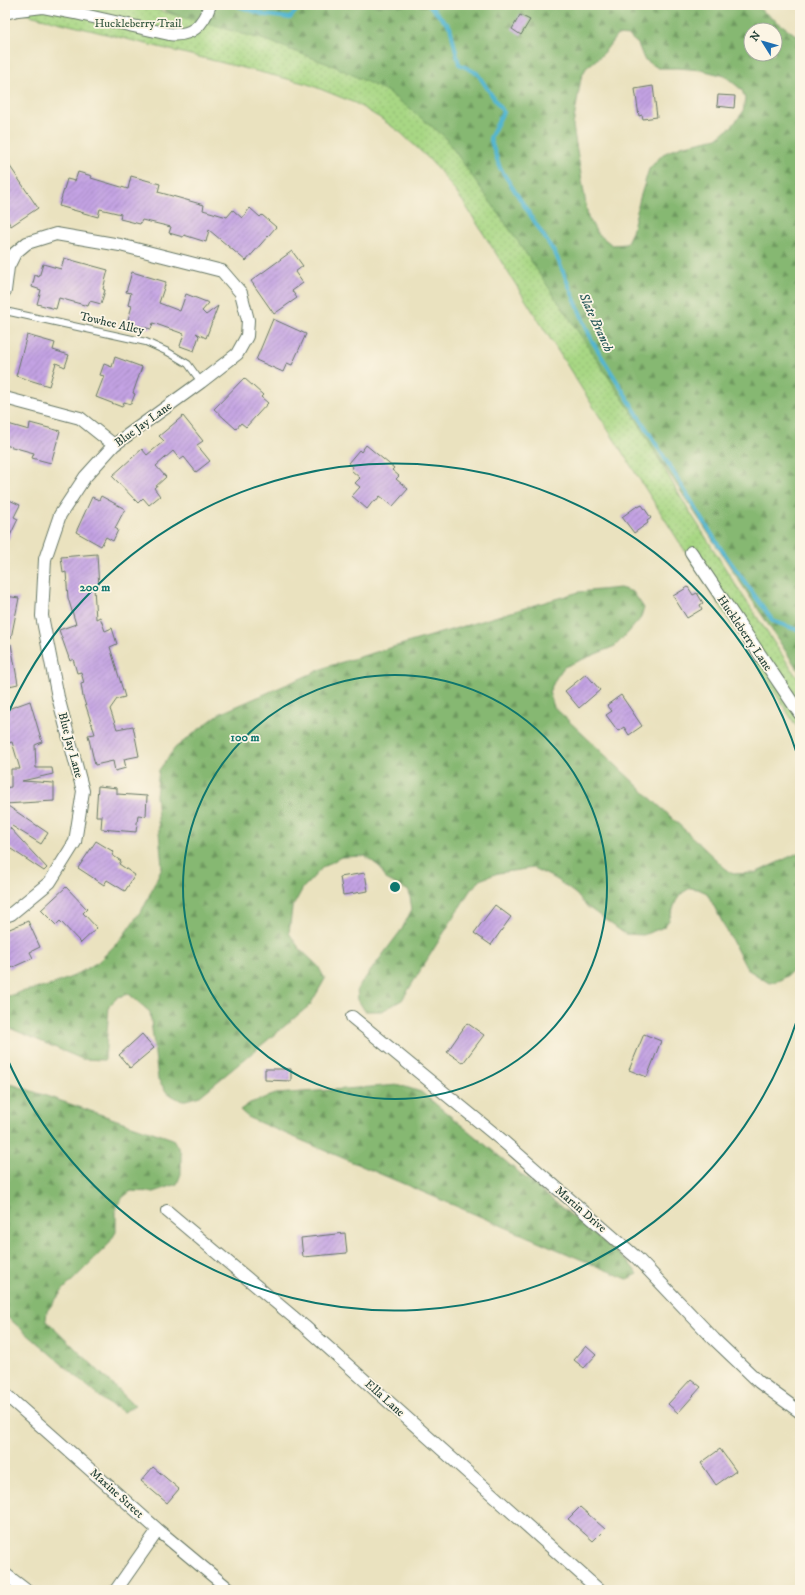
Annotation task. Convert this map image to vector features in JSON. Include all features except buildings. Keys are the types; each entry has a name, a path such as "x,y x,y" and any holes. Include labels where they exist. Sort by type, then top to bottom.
{"street":[{"path":"5,13 42,6 179,35 189,32 202,22 210,5"},
{"name":"Blue Jay Lane","path":"5,291 8,267 15,253 27,243 56,234 120,246 222,271 241,293 248,320 246,336 236,354 201,382 114,445 85,477 60,515 45,559 42,616 58,697 83,791 75,842 50,882 11,914 5,916"},
{"path":"5,398 80,418 114,445"},
{"name":"Huckleberry Lane","path":"691,552 800,714"},
{"name":"Martin Drive","path":"352,1017 504,1142 637,1258 714,1339 759,1382 800,1412"},
{"name":"Ella Lane","path":"167,1211 304,1326 599,1590"},
{"name":"Maxine Street","path":"5,1394 158,1530 230,1590"},
{"path":"116,1590 158,1530"},
{"path":"5,1574 26,1590"}],"lane":[{"name":"Towhee Alley","path":"5,311 146,342 168,352 188,364 201,382"}],"green space":[{"name":"Huckleberry Trail","path":"5,5 140,5 268,41 336,67 388,92 444,136 515,237 637,420 678,493 733,581 800,682 800,732 464,203 440,171 401,133 355,103 308,84 5,9"},
{"path":"150,5 754,5 778,22 743,22 743,62 783,62 783,26 800,38 800,673 507,226 439,138 230,38","holes":["617,35 629,36 638,44 644,59 658,68 701,70 725,76 742,90 745,99 743,112 732,126 717,138 681,146 663,154 649,169 632,232 626,244 612,245 597,233 588,217 573,126 581,78 586,68 602,55"]},
{"path":"620,588 633,592 644,608 640,619 615,646 564,667 556,678 549,692 554,707 733,874 755,873 800,852 800,961 787,976 769,983 747,969 707,893 698,889 690,888 682,893 676,901 669,920 664,927 643,935 625,934 585,905 577,895 556,879 533,868 498,873 482,879 471,889 402,1000 382,1011 365,1011 358,1000 357,989 402,929 412,909 409,891 386,879 380,867 365,856 341,857 323,867 303,888 292,908 289,933 299,948 318,966 325,979 310,1005 200,1096 182,1101 167,1093 158,1079 150,1012 129,994 118,997 109,1006 105,1060 82,1059 5,1026 5,997 24,991 49,986 74,976 98,962 121,939 145,905 162,867 156,795 159,770 175,748 219,714 329,666 579,592"},
{"path":"5,1082 173,1139 181,1153 181,1174 177,1184 154,1192 131,1191 123,1197 116,1207 116,1232 108,1245 63,1290 47,1311 46,1320 135,1406 123,1412 106,1402 5,1315"},
{"path":"399,1085 421,1092 628,1262 638,1274 627,1279 249,1118 240,1110 250,1103 276,1094"}],"waterway":[{"name":"Slate Branch","path":"235,5 265,15 290,18 301,5"},
{"name":"Slate Branch","path":"429,5 450,27 459,64 477,73 503,112 490,138 500,168 556,255 592,341 721,549 773,621 800,631"}]}
